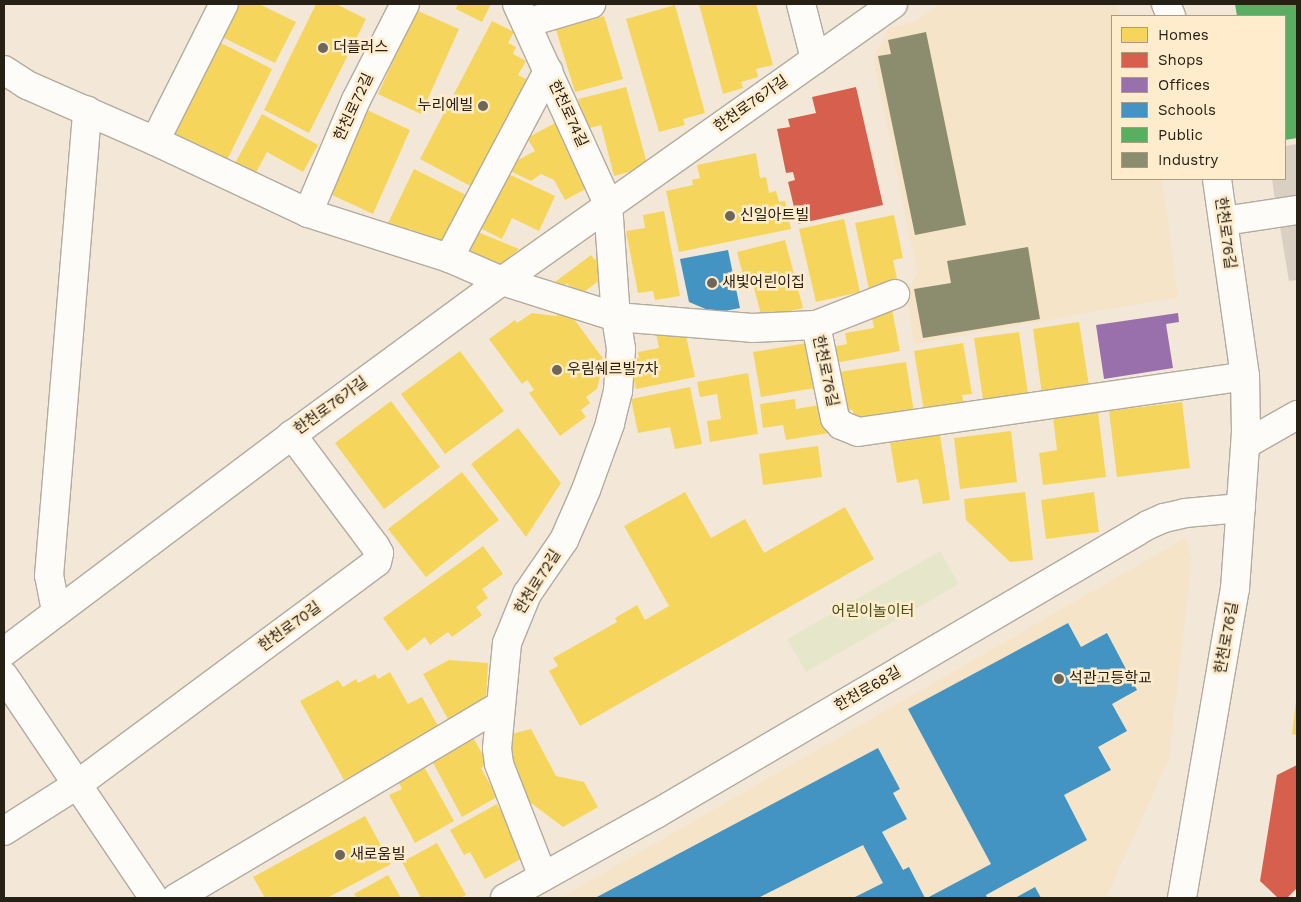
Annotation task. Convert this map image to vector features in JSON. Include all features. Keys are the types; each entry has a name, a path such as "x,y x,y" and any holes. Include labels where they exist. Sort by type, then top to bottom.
{"street":[{"path":"155,141 224,4"},
{"name":"한천로72길","path":"308,213 356,100 404,4"},
{"name":"한천로74길","path":"591,4 521,14 608,204"},
{"path":"801,4 815,59"},
{"name":"한천로76가길","path":"4,652 292,435 502,281 608,204 893,4"},
{"path":"4,70 26,84 155,141 308,213 449,258 502,281 616,317 752,328 816,325 895,294"},
{"path":"449,258 548,71"},
{"path":"56,611 49,576 87,111"},
{"name":"한천로76길","path":"1182,898 1235,589 1246,444 1245,376 1217,180"},
{"path":"608,204 616,317"},
{"path":"1224,220 1297,210"},
{"name":"한천로72길","path":"543,878 499,764 497,749 507,643 527,594 564,540 610,424 618,391 621,349 616,317"},
{"name":"한천로76길","path":"816,325 835,418 841,425 858,432 1245,376"},
{"path":"1246,444 1297,415"},
{"name":"한천로70길","path":"4,831 78,784 377,562 378,553 375,546 292,435"},
{"name":"한천로68길","path":"505,898 656,814 1148,525 1164,518 1185,513 1241,508"},
{"path":"4,676 154,898"},
{"path":"176,898 501,705"}],"shaded area":[{"path":"940,4 1116,4 1121,15 1111,15 1111,180 1162,180 1178,297 914,344 907,292 917,272 873,58 889,28 916,21"},
{"name":"석관고등학교","path":"1185,538 1192,558 1169,759 1106,898 560,898"}],"green space":[{"name":"어린이놀이터","path":"940,551 959,584 806,672 787,639"}],"building: Homes":[{"path":"238,4 259,4 296,22 275,63 222,37"},
{"name":"더플러스","path":"316,4 336,4 366,19 309,133 264,110"},
{"path":"458,4 491,4 482,22 456,9"},
{"path":"699,4 756,4 773,65 756,69 758,77 741,82 743,88 723,94"},
{"path":"675,5 705,113 683,119 685,125 659,132 626,19"},
{"path":"416,10 459,29 421,114 378,94"},
{"path":"604,16 623,79 575,92 556,30"},
{"name":"누리에빌","path":"492,21 514,32 508,43 516,47 513,54 526,61 518,75 530,81 474,188 420,159"},
{"path":"219,42 272,69 225,164 172,137"},
{"path":"626,87 648,167 614,176 601,125 586,129 578,99"},
{"path":"367,110 410,130 373,214 330,194"},
{"path":"262,114 318,145 303,172 267,152 254,176 234,165"},
{"path":"557,122 591,186 565,200 554,180 541,174 531,181 512,172 509,165 535,151 527,138"},
{"name":"신일아트빌","path":"756,153 760,178 766,177 769,193 776,191 779,202 785,201 791,229 679,252 666,191 693,185 692,180 700,178 697,165"},
{"path":"414,169 468,196 444,246 410,229 406,232 388,223"},
{"path":"502,171 555,196 539,231 512,218 502,239 476,226"},
{"path":"664,211 680,296 655,300 653,291 638,293 626,231 645,228 643,215"},
{"path":"894,215 903,258 893,260 898,283 869,289 855,223"},
{"path":"844,219 860,292 816,302 799,229"},
{"path":"473,230 519,249 499,266 464,253"},
{"path":"785,240 803,308 762,318 750,273 743,275 737,252"},
{"path":"591,255 595,260 599,256 604,277 577,297 567,283 560,289 555,282"},
{"path":"891,304 900,351 835,363 832,347 847,344 845,333 874,328 870,308"},
{"name":"우림쉐르빌7차","path":"566,308 604,360 597,389 586,397 590,403 581,410 586,417 560,436 529,393 534,390 530,384 527,380 522,384 489,339 515,320 517,323 532,313 556,316"},
{"path":"1079,322 1089,386 1042,394 1033,329"},
{"path":"684,327 695,377 636,389 629,360 639,358 638,352 659,348 656,333"},
{"path":"1019,332 1028,394 983,400 974,338"},
{"path":"807,343 815,388 761,397 753,352"},
{"path":"963,343 972,394 962,395 964,405 924,411 914,351"},
{"path":"460,351 504,411 445,454 401,394"},
{"path":"906,362 914,413 855,421 853,410 844,411 838,372"},
{"path":"748,373 758,434 710,442 707,421 721,419 717,394 700,397 697,382"},
{"path":"690,387 702,444 675,449 670,427 638,433 631,399"},
{"path":"795,399 796,409 825,404 829,433 786,440 783,425 763,428 760,404"},
{"path":"391,401 440,467 384,509 335,443"},
{"path":"1182,402 1190,468 1117,477 1109,411"},
{"path":"1098,412 1106,477 1043,485 1039,453 1057,450 1053,418"},
{"path":"518,428 561,483 526,537 471,464"},
{"path":"1011,431 1017,482 960,489 954,438"},
{"path":"940,435 950,500 923,504 918,479 897,483 890,443"},
{"path":"818,446 822,477 763,485 759,454"},
{"path":"462,472 499,520 426,577 388,529"},
{"path":"685,492 711,538 745,519 764,553 845,507 874,559 580,726 549,671 558,666 553,658 617,622 615,618 637,605 645,620 669,606 624,526"},
{"path":"1025,492 1033,560 1010,562 966,520 964,499"},
{"path":"1094,492 1099,532 1046,539 1041,500"},
{"path":"483,546 503,574 482,589 488,598 476,607 482,615 452,637 448,632 430,645 425,637 407,651 383,618"},
{"path":"449,660 488,663 486,701 449,721 423,674"},
{"path":"390,672 408,704 422,697 439,728 344,780 300,701 338,680 343,687 356,679 358,683 375,674 378,679"},
{"path":"1297,701 1297,735 1292,734"},
{"path":"531,729 556,776 584,782 598,807 563,827 527,800 519,784 507,735"},
{"path":"474,739 488,764 481,768 497,797 462,817 432,761"},
{"path":"422,763 454,821 415,843 389,795 402,789 396,777"},
{"path":"497,804 526,856 485,879 470,852 464,855 450,830"},
{"name":"새로움빌","path":"365,816 391,864 327,898 265,898 253,877"},
{"path":"437,843 466,895 460,898 421,898 402,862"},
{"path":"388,875 401,898 357,898 354,894"}],"building: Shops":[{"path":"856,87 883,205 798,224 788,182 795,180 793,172 786,173 777,129 790,127 788,119 816,113 812,97"},
{"path":"1297,765 1297,888 1287,898 1278,898 1260,881 1277,775"}],"building: Offices":[{"path":"1178,313 1179,322 1166,324 1173,368 1104,379 1096,325"}],"building: Schools":[{"path":"728,250 740,308 715,313 689,302 680,259"},
{"path":"1068,623 1081,647 1107,633 1137,690 1112,704 1127,731 1098,747 1111,770 1064,795 1087,840 986,895 987,898 927,898 991,864 908,709"},
{"path":"878,748 900,789 893,793 907,819 882,832 903,870 909,867 925,898 853,898 883,883 863,845 758,898 595,898"},
{"path":"1035,887 1041,898 1015,898"}],"building: Public":[{"path":"1235,4 1297,4 1297,138 1286,140 1286,15 1237,15"}],"building: Industry":[{"path":"926,32 966,225 915,235 878,56 891,54 888,40"},
{"path":"1028,247 1040,319 923,338 914,289 951,283 947,261"}],"building: Other":[{"path":"1297,144 1297,197 1275,200 1272,180 1286,180 1286,146"},
{"path":"1297,225 1297,280 1289,281 1280,227"}],"place":[{"name":"더플러스","path":"323,48"},
{"name":"누리에빌","path":"483,106"},
{"name":"신일아트빌","path":"730,216"},
{"name":"새빛어린이집","path":"712,283"},
{"name":"우림쉐르빌7차","path":"557,370"},
{"name":"석관고등학교","path":"1059,679"},
{"name":"새로움빌","path":"340,855"}]}
